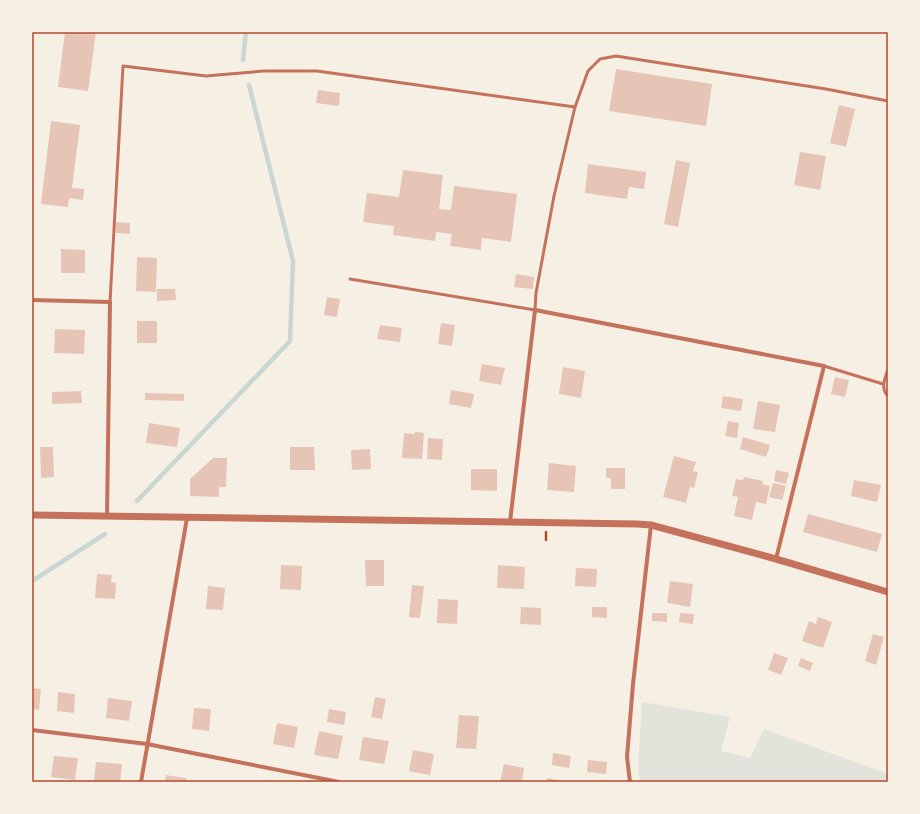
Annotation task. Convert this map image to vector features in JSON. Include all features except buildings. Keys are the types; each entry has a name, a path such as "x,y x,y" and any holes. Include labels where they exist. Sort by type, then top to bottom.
{"street":[{"path":"32,300 110,302 107,516"},
{"path":"510,523 535,310 824,366 776,559"},
{"path":"32,515 651,525 776,559 888,592"},
{"path":"141,782 187,518"},
{"path":"630,782 627,757 633,684 651,525"},
{"path":"32,730 148,744 339,782"}],"lane":[{"path":"350,280 535,310 536,293 554,196 575,106 588,71 600,59 616,56 826,89 888,101"},
{"path":"110,302 124,66 206,76 264,71 317,71 575,106"},
{"path":"824,366 883,384"},
{"path":"888,369 883,384 885,394 888,396"}],"shaded area":[{"path":"642,702 730,717 721,751 750,758 764,729 888,774 888,782 640,782 638,766"}],"waterway":[{"path":"243,60 246,32"},
{"path":"137,501 290,341 293,261 249,85"},
{"path":"32,581 105,534"}]}
